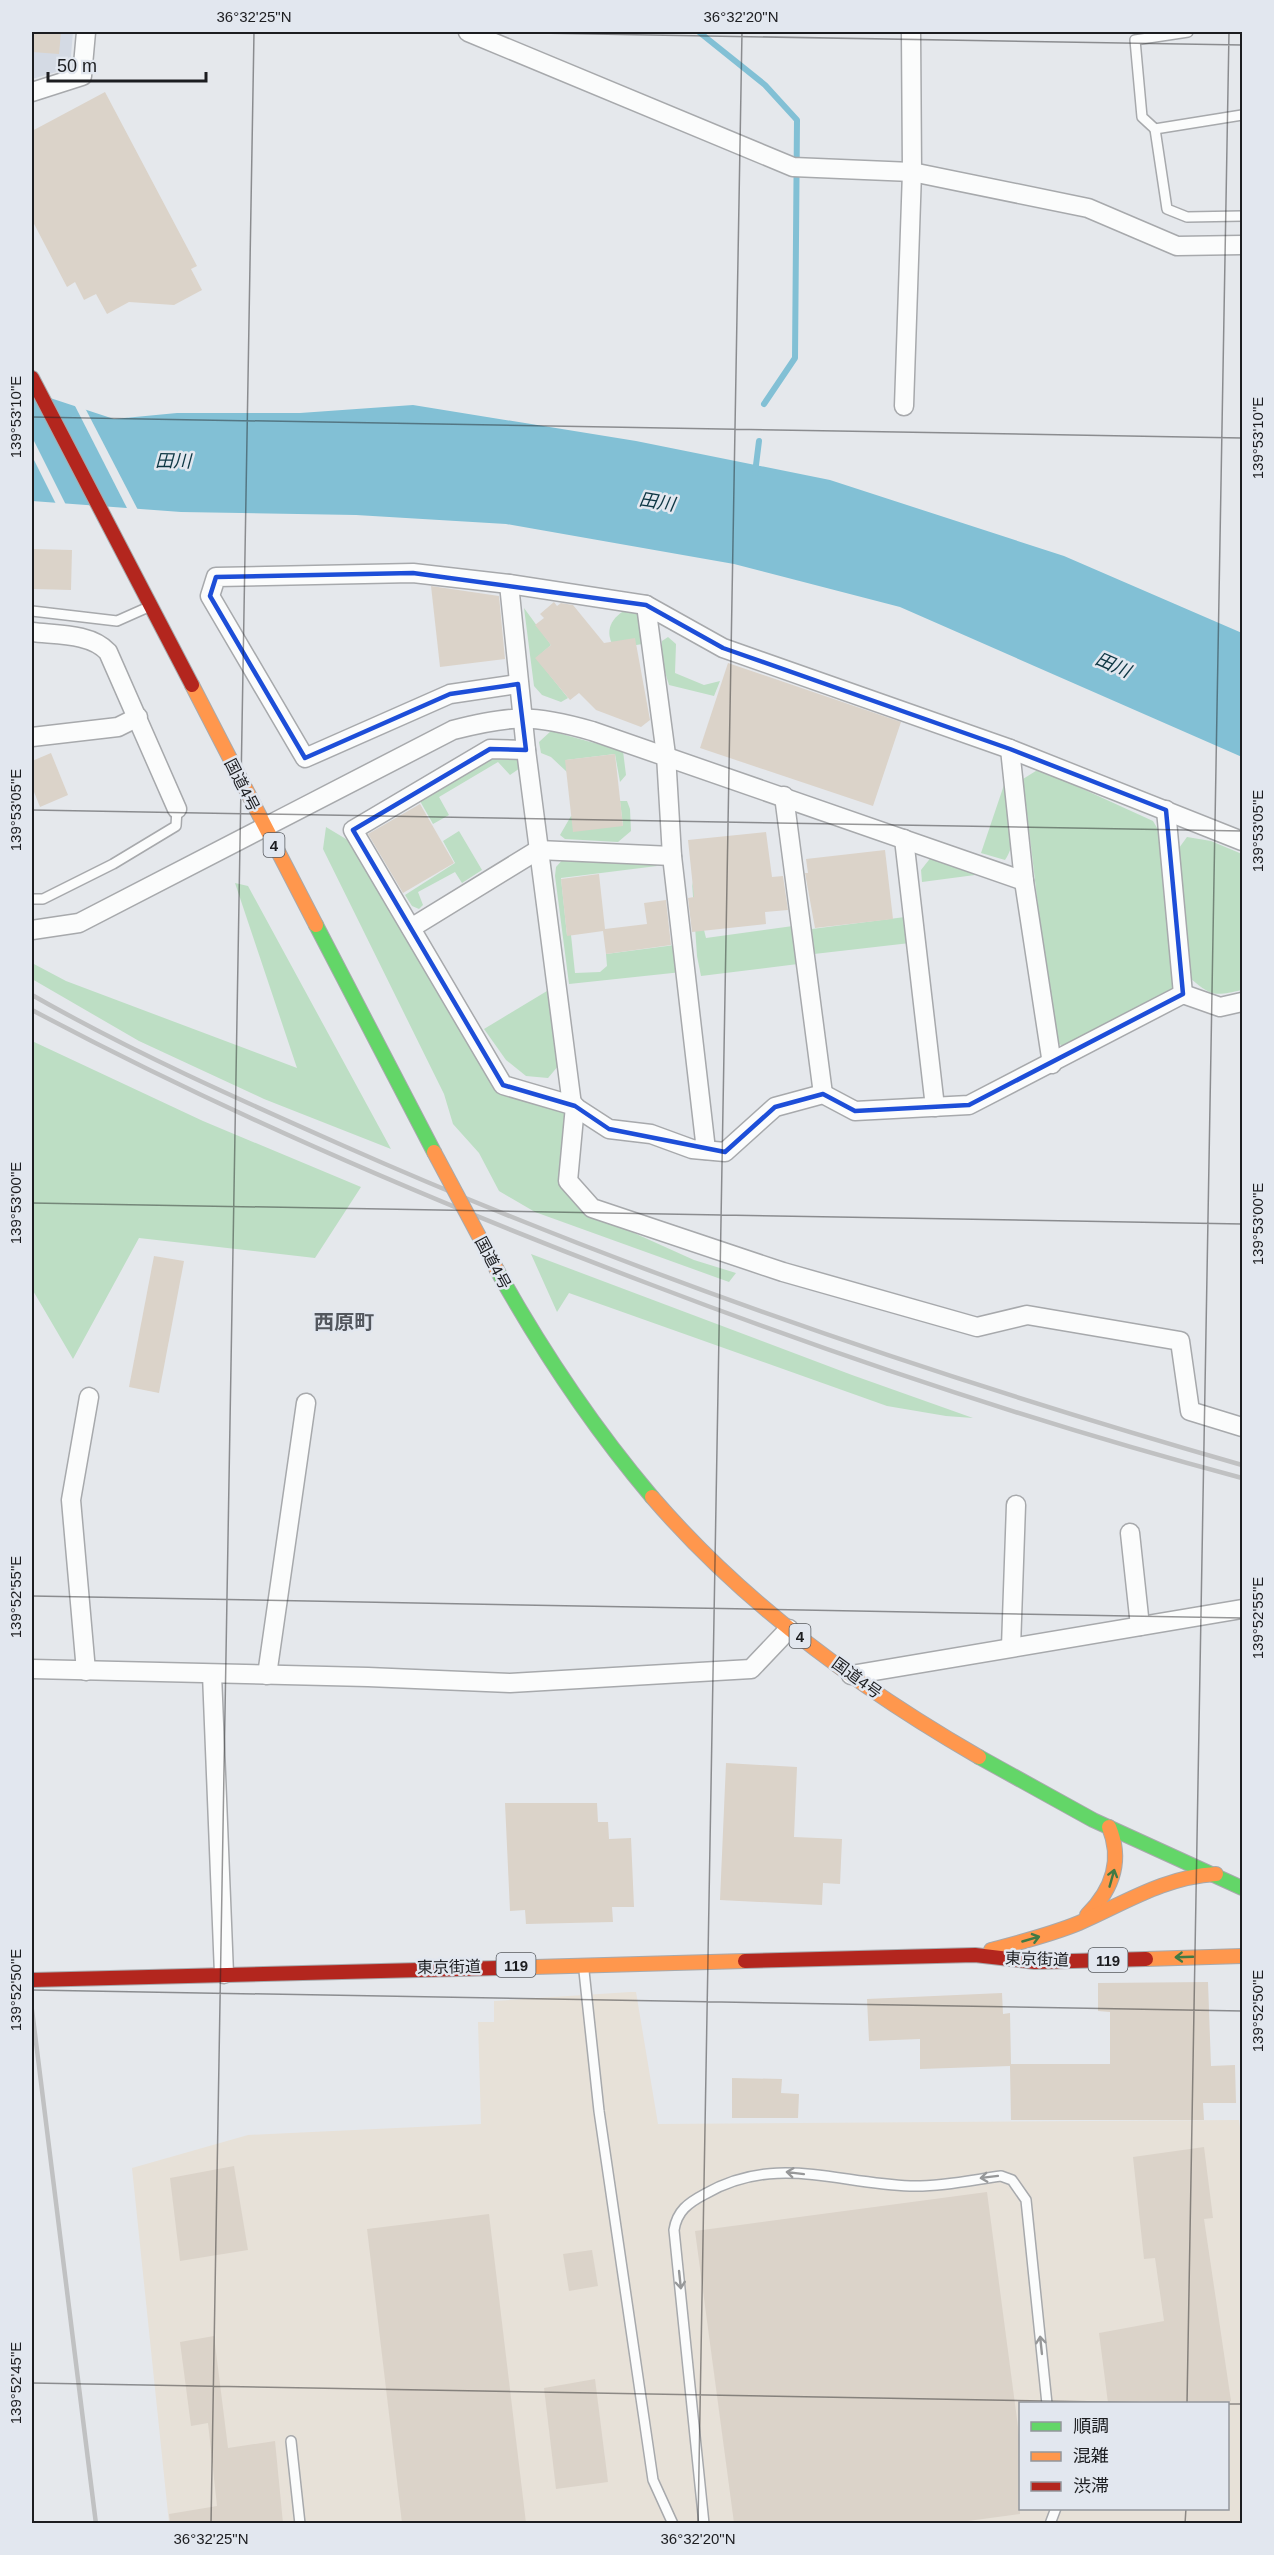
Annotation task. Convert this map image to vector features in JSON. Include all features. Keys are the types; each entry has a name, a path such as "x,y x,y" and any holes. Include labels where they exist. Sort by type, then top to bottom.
{"highway":[{"name":"国道4号","path":"32,378 263,826 518,1311 573,1397 633,1475 697,1545 789,1629 910,1716 980,1758 1109,1827 1214,1873 1242,1888"},
{"path":"1083,1927 1113,1879 1116,1848 1109,1827"},
{"name":"東京街道","path":"975,1955 1062,1930 1083,1927 1175,1880 1214,1873 1242,1879"},
{"name":"東京街道","path":"32,1980 975,1955 1035,1962 1242,1956"}],"street":[{"path":"32,92 82,76 86,32"},
{"path":"468,32 793,167 912,172 1089,208 1177,246 1242,245"},
{"path":"904,406 912,172 911,32"},
{"path":"518,684 450,694 305,758 210,596 216,577 414,573 509,584 646,605 723,648 1010,749 1242,841"},
{"path":"509,584 518,684 538,850 570,1093 575,1106 568,1181 592,1208 783,1272 977,1327 1027,1315 1180,1341 1190,1411 1242,1427"},
{"path":"646,605 666,755 672,856 706,1150"},
{"path":"37,633 100,644 108,652 177,809"},
{"path":"32,737 118,727 138,717"},
{"path":"32,930 79,923 263,826 453,730 498,718 522,717 559,721 666,755 1024,881"},
{"path":"526,750 490,748 353,830 503,1085 575,1106 609,1129 651,1134 692,1149 725,1152 775,1107 823,1094 855,1111 969,1105 1052,1064 1183,994 1220,1007 1242,1002"},
{"path":"1010,749 1024,881 1052,1064"},
{"path":"784,796 823,1094"},
{"path":"1166,810 1183,994"},
{"path":"904,839 935,1107"},
{"path":"411,928 538,850 672,856"},
{"path":"86,1671 71,1500 89,1397"},
{"path":"267,1675 306,1403"},
{"path":"1011,1647 1016,1505"},
{"path":"1130,1533 1140,1626"},
{"path":"851,1675 1242,1609"},
{"path":"32,1670 510,1683 752,1670 789,1629"},
{"path":"212,1674 224,1974"}],"lane":[{"path":"1188,32 1135,40 1142,117 1155,129 1167,210 1186,217 1242,216"},
{"path":"1155,129 1242,115"},
{"path":"32,611 117,621 149,606"},
{"path":"37,633 46,613"},
{"path":"32,899 43,899 73,884 176,826 177,809"},
{"path":"582,1964 599,2111 653,2480 673,2523"},
{"path":"704,2523 674,2230 682,2209 720,2185 750,2175 776,2171 914,2186 1001,2176 1012,2180 1026,2200 1047,2402"},
{"path":"291,2441 300,2523"}],"highlighted area":[{"path":"413,573 646,605 723,648 1010,749 1166,810 1183,994 969,1105 855,1111 823,1094 775,1107 725,1152 609,1129 575,1106 503,1085 353,830 490,749 526,750 518,684 450,694 305,758 210,596 216,577"}],"shaded area":[{"path":"32,32 73,32 70,68 32,79"},
{"path":"636,1992 658,2124 1239,2120 1242,2142 1242,2523 169,2523 132,2168 248,2135 481,2124 478,2022 494,2022 494,2001"}],"green space":[{"path":"524,608 551,645 536,658 568,698 561,702 542,695 534,686"},
{"path":"629,608 637,611 642,644 615,649 609,630 613,620"},
{"path":"668,637 676,644 675,673 704,685 720,681 714,696 669,685 662,662 662,641"},
{"path":"551,731 623,751 626,775 620,782 615,754 566,760 567,772 551,757 541,753 539,742"},
{"path":"509,753 522,762 523,766 510,775 498,762 439,797 449,815 433,824 420,801 372,829 371,825 478,761"},
{"path":"1039,769 1153,821 1160,833 1175,980 1171,990 1066,1048 1054,1041 1023,779"},
{"path":"1005,782 1013,833 1005,860 981,853"},
{"path":"620,801 627,801 630,809 631,831 618,842 565,839 560,835 571,816 623,826"},
{"path":"326,827 351,842 502,1093 566,1112 583,1210 694,1260 736,1273 729,1282 535,1212 499,1191 479,1153 453,1124 444,1094 323,849"},
{"path":"459,831 482,870 462,883 455,872 418,892 423,905 419,909 412,906 405,895 455,863 443,841"},
{"path":"1187,837 1211,841 1242,854 1242,990 1219,994 1209,992 1190,978 1179,848"},
{"path":"932,856 970,869 975,875 922,882 921,870"},
{"path":"565,857 653,862 657,866 561,878 567,935 571,935 575,973 600,972 607,966 606,954 675,945 682,972 569,984 555,876 556,867"},
{"path":"692,882 706,938 793,926 798,964 701,976 697,956"},
{"path":"235,883 248,886 391,1149 264,1099 139,1041 32,979 32,963 66,981 297,1068"},
{"path":"905,917 910,943 814,954 812,929"},
{"path":"547,991 559,1065 548,1078 526,1076 506,1060 484,1029"},
{"path":"32,1041 203,1121 361,1187 315,1258 139,1238 73,1359 32,1289"},
{"path":"531,1254 973,1418 887,1406 569,1293 557,1312"}],"water":[{"name":"田川","path":"32,392 114,419 177,413 300,413 413,405 636,441 830,480 1064,556 1242,633 1242,757 900,607 734,564 506,524 356,515 181,512 32,501"}],"pier":[{"path":"73,402 84,406 139,512 129,512"},
{"path":"32,437 67,507 57,506 32,456"}],"building":[{"path":"32,32 61,32 59,54 32,52"},
{"path":"105,92 197,266 191,269 202,290 174,305 129,302 107,314 96,294 84,300 75,282 67,287 32,220 32,131"},
{"path":"32,549 72,550 71,590 34,589"},
{"path":"431,586 499,596 505,659 440,667"},
{"path":"554,602 557,606 561,603 573,605 604,643 635,638 650,720 641,727 596,710 579,693 570,700 535,658 551,645 535,625 544,618 540,614"},
{"path":"728,663 901,722 873,806 700,748"},
{"path":"51,753 68,795 40,807 32,787 32,761"},
{"path":"615,754 623,826 573,832 565,760"},
{"path":"420,804 454,863 403,893 368,834"},
{"path":"766,832 772,877 783,876 788,910 765,912 766,924 692,932 688,898 694,897 688,840"},
{"path":"885,850 893,919 815,928 805,873 808,873 806,859"},
{"path":"599,874 605,929 647,924 644,903 666,900 671,945 606,954 603,931 567,936 561,879"},
{"path":"154,1256 184,1261 159,1393 129,1387"},
{"path":"726,1763 797,1767 794,1837 842,1839 840,1884 823,1883 822,1905 720,1900"},
{"path":"505,1803 597,1803 598,1822 608,1822 609,1839 631,1838 634,1907 612,1907 613,1922 526,1924 525,1910 510,1911"},
{"path":"1208,1982 1211,2066 1235,2065 1236,2103 1203,2103 1204,2120 1011,2120 1010,2066 920,2069 920,2039 869,2041 867,1999 1002,1993 1003,2014 1010,2013 1011,2064 1110,2064 1110,2012 1098,2011 1098,1983"},
{"path":"732,2078 782,2079 781,2093 799,2094 798,2118 732,2118"},
{"path":"1204,2147 1213,2218 1204,2219 1231,2401 1108,2402 1099,2333 1164,2321 1155,2258 1144,2259 1133,2157"},
{"path":"234,2166 248,2250 180,2261 170,2178"},
{"path":"987,2192 1019,2434 1020,2514 953,2523 734,2523 695,2231"},
{"path":"489,2214 526,2523 402,2523 367,2229"},
{"path":"592,2250 598,2286 569,2291 563,2254"},
{"path":"214,2336 228,2448 275,2441 283,2523 170,2523 169,2514 217,2506 208,2423 191,2426 180,2342"},
{"path":"595,2379 608,2482 556,2489 544,2388"}],"waterway":[{"path":"699,32 765,85 797,120 795,358 764,404"},
{"path":"755,473 759,441"}],"railway":[{"path":"32,995 108,1036 225,1093 344,1146 564,1238 787,1321 900,1359 1242,1465"},
{"path":"32,1010 107,1049 260,1122 416,1191 573,1255 871,1365 1093,1436 1242,1478"},
{"path":"32,2010 96,2524"}],"traffic: fast":[{"path":"316,925 434,1152"},
{"path":"497,1270 569,1387 652,1497"},
{"path":"979,1757 1093,1820 1242,1888"}],"traffic: slow":[{"path":"192,685 316,925"},
{"path":"434,1152 497,1270"},
{"path":"652,1497 725,1573 805,1641 890,1702 979,1757"},
{"path":"1087,1915 1103,1895 1113,1874 1115,1852 1109,1827"},
{"path":"991,1950 1068,1927 1145,1892 1179,1880 1216,1874"},
{"path":"1146,1959 1242,1956"},
{"path":"498,1968 745,1961"}],"traffic: jam":[{"path":"32,378 192,685"},
{"path":"745,1961 975,1955 1035,1962 1146,1959"},
{"path":"32,1980 498,1968"}],"district":[{"name":"西原町","path":"344,1322"}]}
